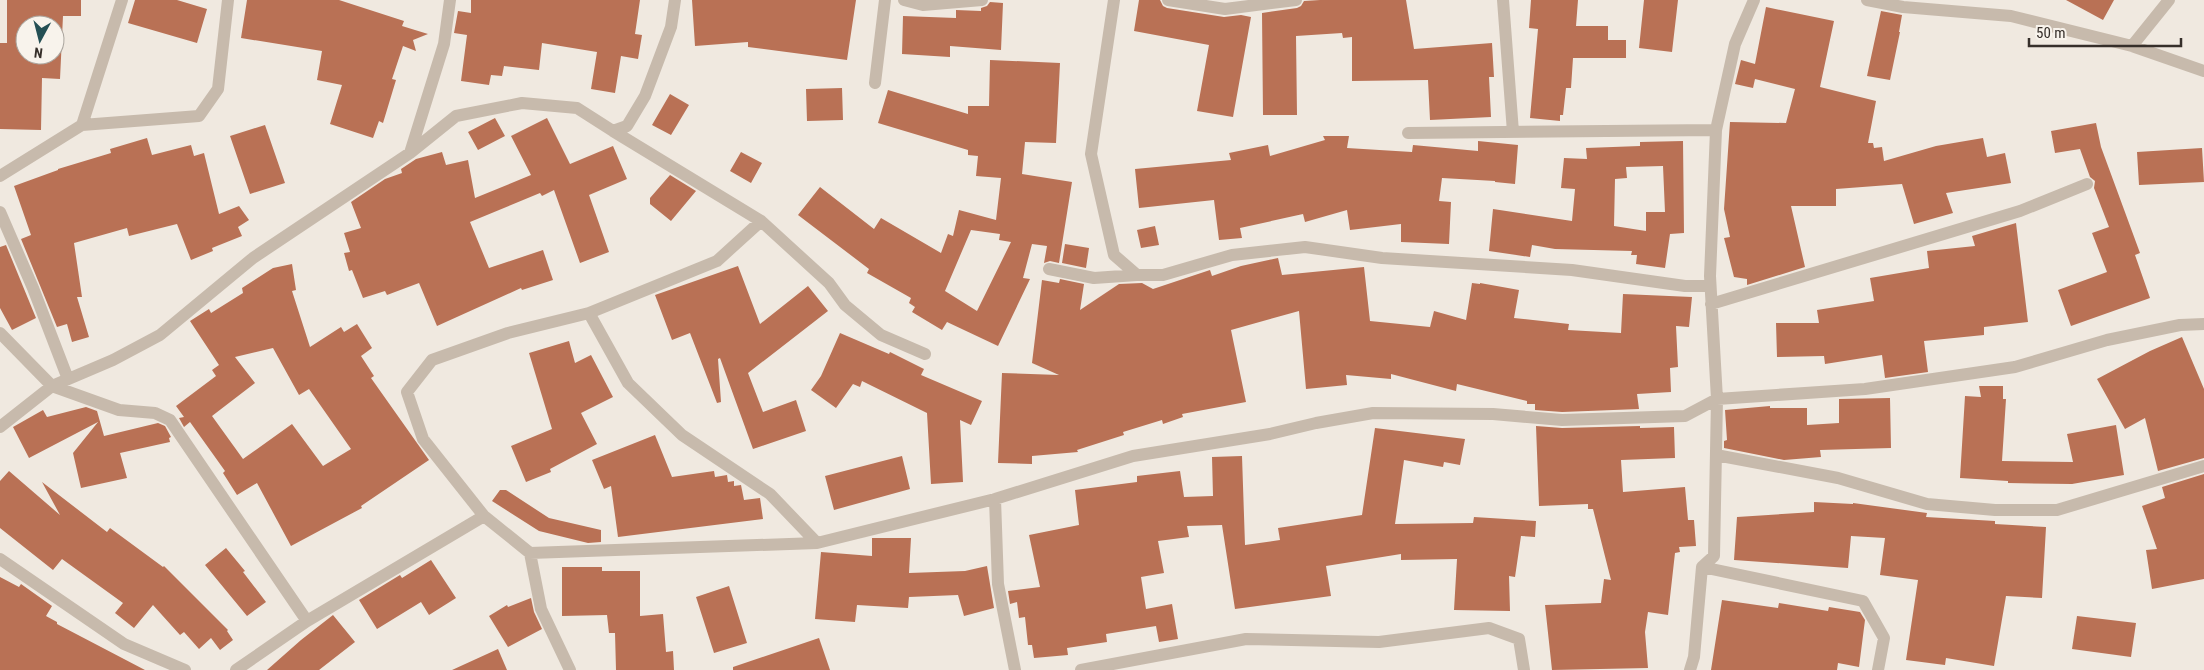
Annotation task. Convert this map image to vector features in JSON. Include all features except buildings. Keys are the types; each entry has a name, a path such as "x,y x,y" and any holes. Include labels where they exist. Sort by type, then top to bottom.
{"street":[{"path":"82,125 122,0"},
{"path":"0,176 82,125 199,116 218,89 228,0"},
{"path":"410,153 444,44 450,0"},
{"path":"613,131 627,126 645,96 671,26 675,0"},
{"path":"875,83 885,0"},
{"path":"904,0 923,4 982,0"},
{"path":"1114,0 1091,154 1114,255 1137,275"},
{"path":"1168,0 1225,9 1296,0"},
{"path":"1503,0 1514,132"},
{"path":"1690,670 1694,657 1702,567 1714,556 1717,399 1710,286 1716,130 1735,44 1754,0"},
{"path":"1867,0 1903,7 2011,16 2132,46 2204,71"},
{"path":"2132,46 2169,0"},
{"path":"0,427 52,386 114,360 160,335 252,258 410,153 456,116 522,103 576,108 761,221 828,283 845,305 881,335 925,354"},
{"path":"1408,133 1716,130"},
{"path":"1711,304 2020,210 2087,184"},
{"path":"0,212 36,295 68,379"},
{"path":"570,670 541,609 530,553 484,516 423,439 407,392 432,360 508,332 589,312 716,261 761,221"},
{"path":"1049,270 1094,278 1163,275 1232,255 1305,248 1382,258 1572,270 1685,286 1710,286"},
{"path":"589,312 628,383 682,435 770,494 817,543"},
{"path":"530,553 817,543 995,499 1133,456 1270,434 1316,423 1373,413 1493,414 1562,420 1685,416 1717,399 1865,389 2014,367 2108,340 2180,325 2204,324"},
{"path":"0,334 52,386 119,410 155,413 170,420 307,622"},
{"path":"1716,455 1838,478 1927,504 1995,510 2057,510 2204,466"},
{"path":"995,499 998,584 1015,670"},
{"path":"236,670 307,622 484,516"},
{"path":"0,559 124,644 185,670"},
{"path":"1702,567 1863,601 1884,638 1878,670"},
{"path":"1081,670 1246,639 1378,642 1490,628 1519,639 1524,670"}]}
